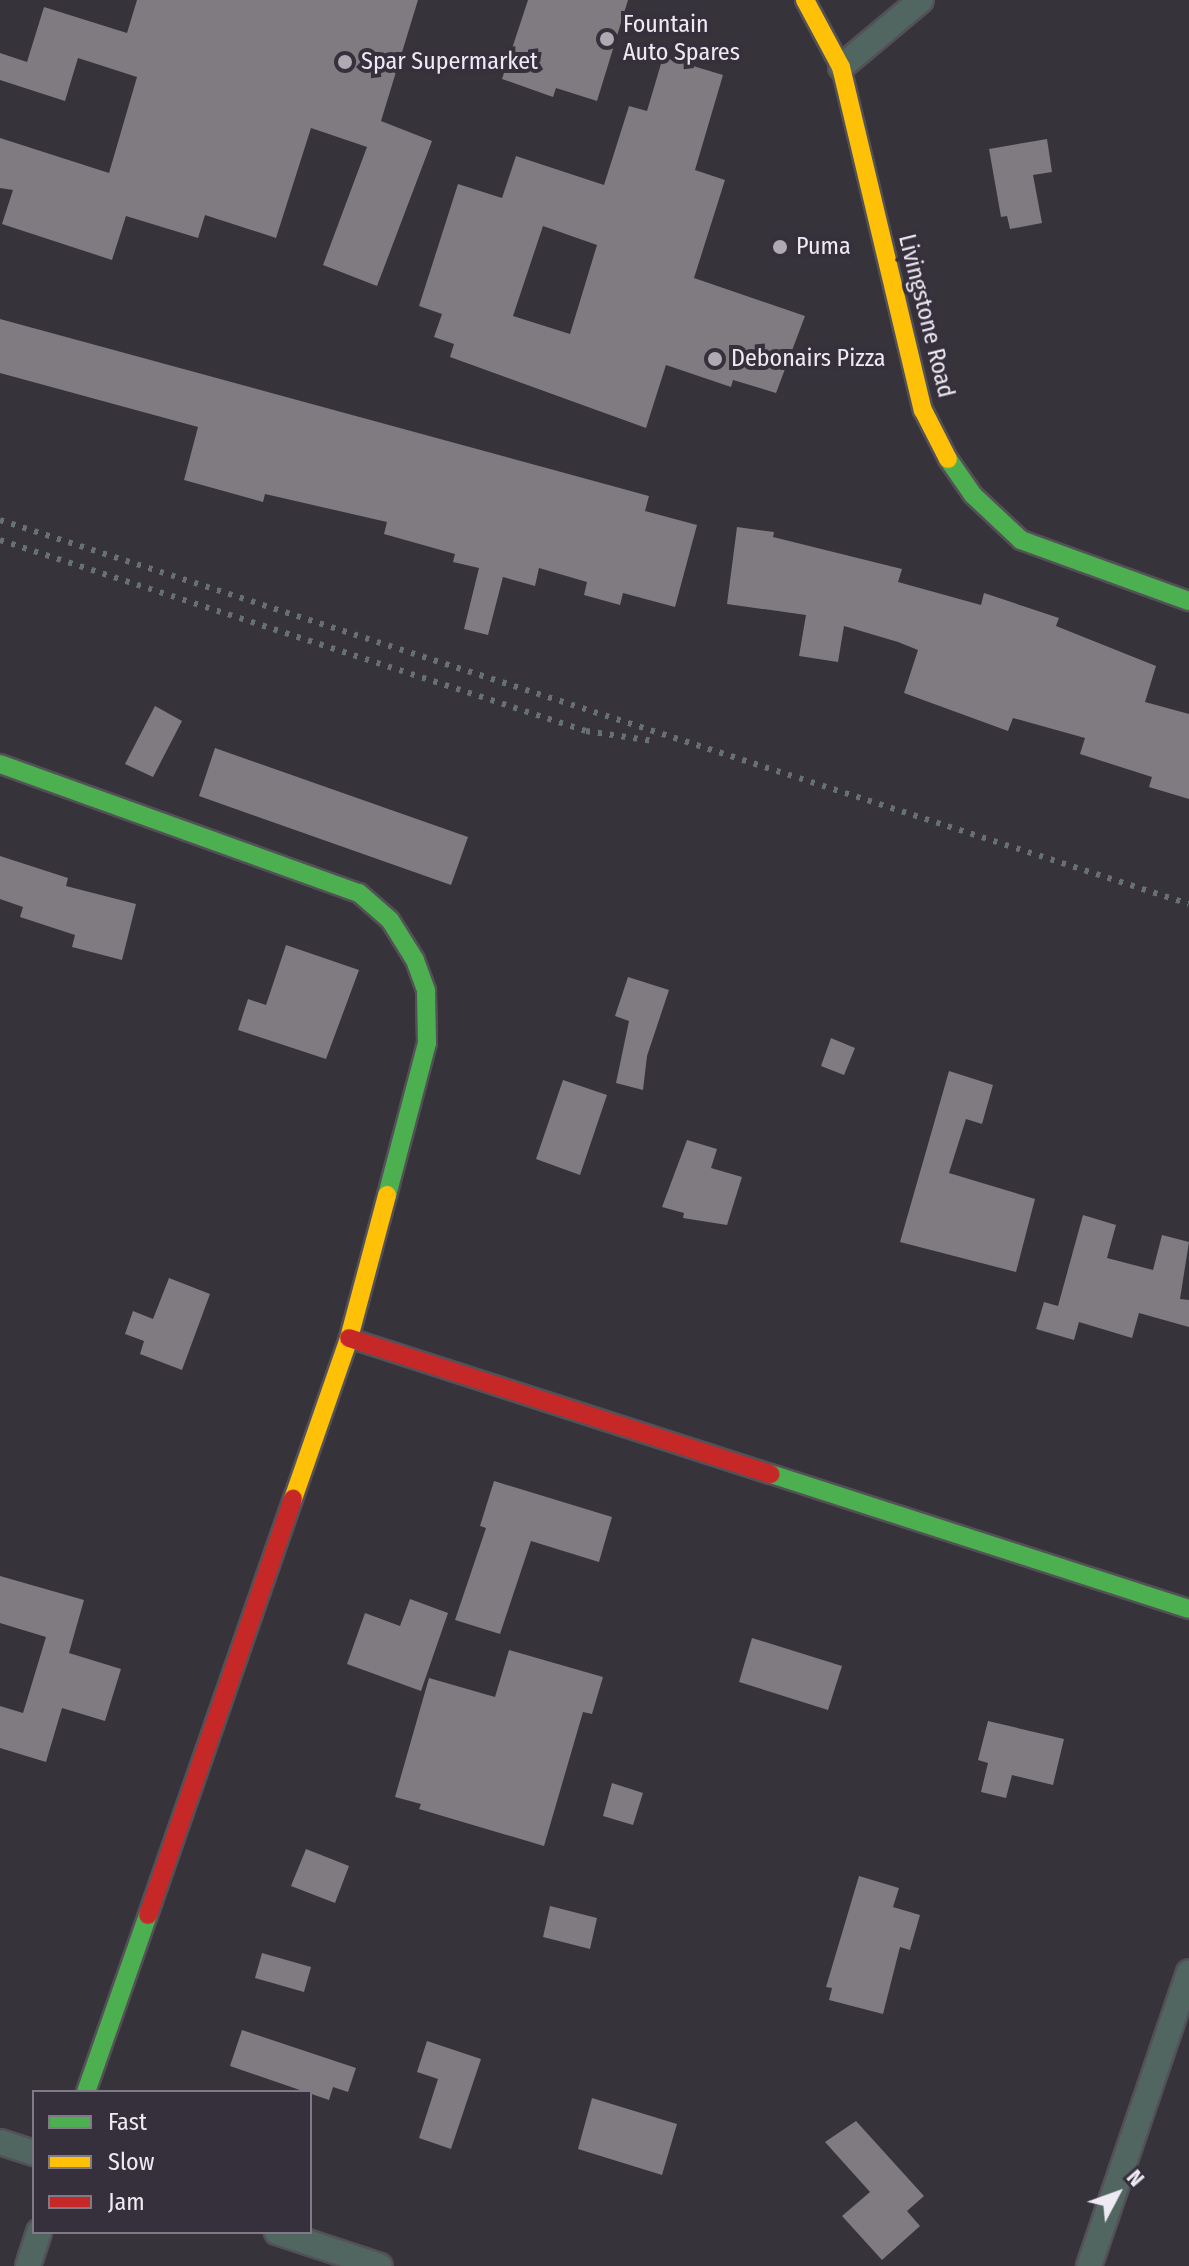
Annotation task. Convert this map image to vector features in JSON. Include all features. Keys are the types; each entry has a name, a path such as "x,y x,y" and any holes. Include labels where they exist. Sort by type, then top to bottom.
{"main road":[{"name":"Livingstone Road","path":"805,0 841,67 923,410 949,461 973,495 1021,540 1189,601"},
{"path":"0,764 359,893 390,920 415,960 426,991 427,1043 349,1338 87,2090"},
{"path":"349,1338 1189,1609"}],"street":[{"path":"841,67 921,0"},
{"path":"1089,2266 1189,1973"},
{"path":"0,2142 32,2152"},
{"path":"28,2266 38,2234"},
{"path":"283,2234 380,2266"}],"building":[{"path":"137,0 418,0 381,121 432,141 377,286 323,265 367,147 311,128 276,238 205,215 198,238 126,216 112,260 2,224 13,190 0,188 0,138 109,173 137,77 78,58 65,101 0,80 0,53 27,62 44,7 127,33"},
{"path":"528,0 628,0 597,101 556,88 553,97 502,79"},
{"path":"663,57 723,75 695,170 725,180 694,278 805,316 776,393 733,380 731,387 666,365 646,428 450,357 454,344 434,337 442,314 419,306 458,184 502,198 516,156 604,185 629,106 647,111","holes":["543,226 597,245 570,334 513,316"]},
{"path":"1047,139 1052,172 1033,175 1042,223 1010,229 1007,216 1001,217 989,149"},
{"path":"0,319 649,496 645,511 697,525 675,607 623,593 620,605 584,595 587,582 539,568 535,586 503,577 488,635 464,629 479,568 453,562 455,554 384,534 387,522 265,494 263,502 184,480 198,427 0,373"},
{"path":"737,527 774,532 773,537 902,569 898,582 981,605 984,593 1059,618 1056,626 1156,666 1145,702 1189,714 1189,799 1149,787 1152,777 1080,754 1085,738 1013,718 1008,731 904,693 918,650 898,642 844,626 838,662 799,656 806,615 727,604"},
{"path":"155,706 182,721 153,777 125,764"},
{"path":"215,748 468,837 451,885 199,796"},
{"path":"0,856 68,878 66,886 136,904 122,960 72,947 75,935 20,917 23,907 0,899"},
{"path":"286,945 359,970 326,1059 238,1030 248,999 266,1005"},
{"path":"628,977 669,990 647,1056 643,1090 616,1083 629,1021 615,1016"},
{"path":"831,1038 855,1048 844,1075 821,1066"},
{"path":"949,1071 993,1085 982,1124 966,1119 949,1173 1035,1199 1016,1272 900,1242"},
{"path":"563,1080 607,1095 580,1175 536,1159"},
{"path":"687,1140 717,1149 711,1168 742,1177 727,1225 683,1218 684,1213 662,1207"},
{"path":"1083,1215 1116,1225 1107,1258 1153,1270 1162,1235 1189,1242 1180,1299 1189,1300 1189,1327 1139,1313 1132,1338 1079,1322 1074,1340 1036,1329 1044,1302 1058,1306"},
{"path":"169,1278 210,1294 182,1370 140,1354 144,1341 125,1334 133,1311 153,1319"},
{"path":"494,1481 612,1517 599,1562 531,1541 500,1634 455,1620 486,1528 480,1526"},
{"path":"0,1576 84,1600 69,1653 121,1669 105,1721 62,1708 46,1762 0,1748 0,1706 23,1713 46,1637 0,1623"},
{"path":"410,1599 448,1613 421,1691 347,1664 365,1613 400,1626"},
{"path":"752,1638 842,1666 828,1710 739,1682"},
{"path":"509,1650 603,1677 592,1714 583,1712 544,1846 419,1809 421,1804 395,1797 429,1678 495,1697"},
{"path":"988,1721 1064,1739 1053,1785 1012,1775 1006,1798 981,1792 988,1763 978,1760"},
{"path":"612,1783 643,1793 633,1825 603,1816"},
{"path":"306,1849 349,1866 335,1903 291,1886"},
{"path":"859,1876 899,1888 893,1907 920,1915 910,1950 900,1947 883,2014 829,2000 832,1988 826,1987"},
{"path":"550,1906 597,1918 590,1949 543,1937"},
{"path":"262,1953 311,1967 304,1992 255,1978"},
{"path":"242,2030 356,2068 348,2092 333,2087 329,2100 312,2094 312,2090 300,2090 230,2066"},
{"path":"427,2041 481,2059 451,2149 419,2138 438,2079 417,2072"},
{"path":"592,2098 677,2124 662,2175 578,2149"},
{"path":"856,2121 924,2196 907,2211 920,2226 882,2260 842,2216 870,2192 825,2142"}],"railway":[{"path":"0,520 1189,904"},
{"path":"0,540 586,731 653,741"}],"traffic: fast":[{"path":"948,459 973,495 1021,540 1189,601"},
{"path":"0,764 359,893 390,920 415,960 426,991 427,1043 387,1195"},
{"path":"771,1474 1189,1609"},
{"path":"87,2090 148,1915"}],"traffic: slow":[{"path":"805,0 841,67 923,410 948,459"},
{"path":"293,1499 349,1338 387,1195"}],"traffic: jam":[{"path":"349,1338 771,1474"},
{"path":"148,1915 293,1499"}],"place":[{"name":"Fountain Auto Spares","path":"607,39"},
{"name":"Spar Supermarket","path":"345,62"},
{"name":"Puma","path":"780,247"},
{"name":"Debonairs Pizza","path":"715,359"}]}
